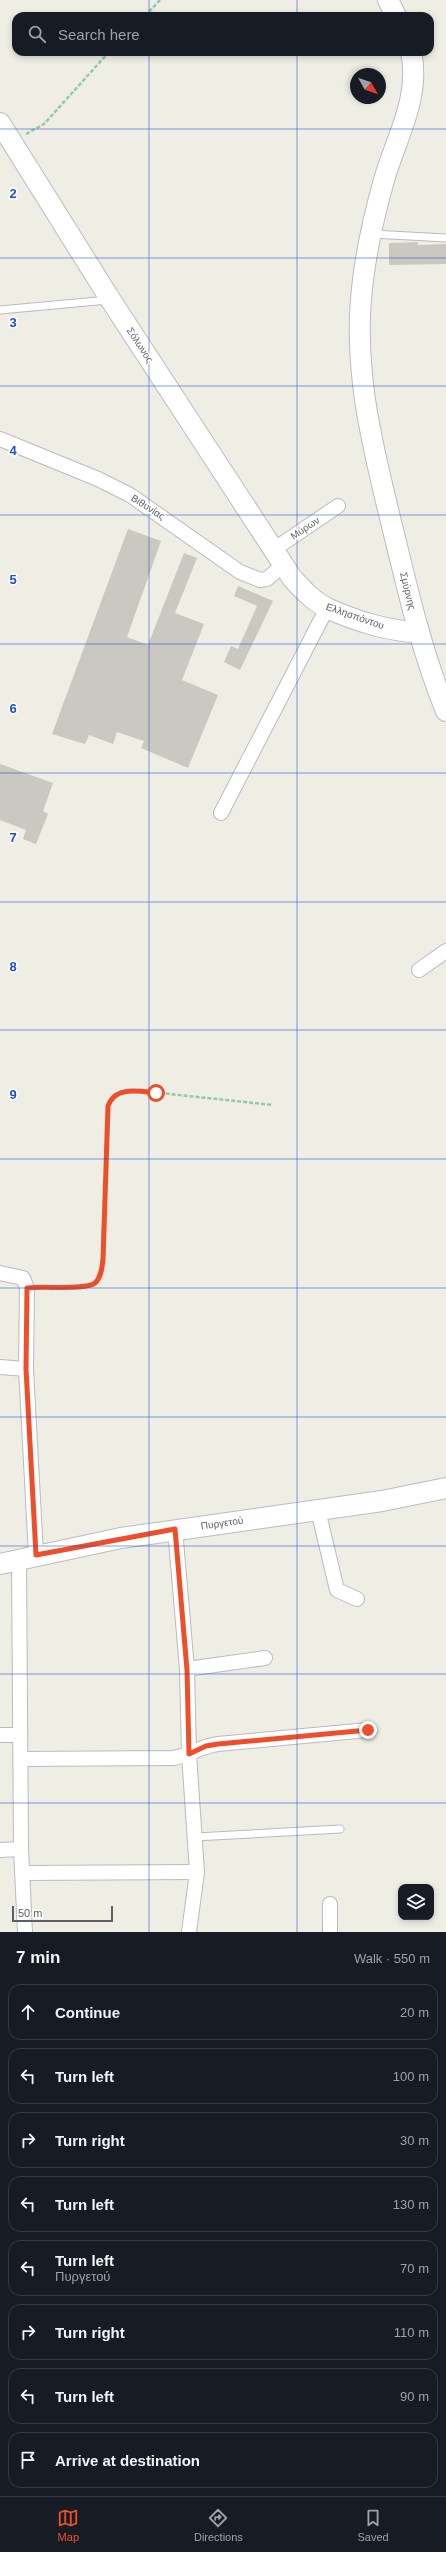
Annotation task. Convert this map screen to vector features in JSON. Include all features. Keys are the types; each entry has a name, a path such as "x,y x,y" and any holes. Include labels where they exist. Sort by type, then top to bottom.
{"street":[{"path":"388,0 394,12"},
{"name":"Σμύρνης","path":"411,56 414,79 410,103 384,180 372,234 363,278 358,340 367,421 377,469 419,632 440,682 446,711"},
{"name":"Σόλωνος","path":"4,129 110,299 278,558"},
{"name":"Βιθυνίας","path":"0,438 98,479 130,495 235,569 254,579 267,579 278,558"},
{"name":"Μύρων","path":"278,558 338,506"},
{"name":"Ελλησπόντου","path":"278,558 301,588 327,608 390,628 419,632"},
{"path":"221,813 327,608"},
{"path":"418,970 446,951"},
{"path":"0,1273 23,1278 27,1288 27,1556 20,1735 21,1849 25,1932"},
{"path":"0,1367 26,1369"},
{"name":"Πυργετού","path":"0,1564 27,1556 175,1529 382,1501 446,1488"},
{"path":"318,1510 337,1590 357,1599"},
{"path":"175,1529 187,1670 189,1754 197,1872 189,1932"},
{"path":"187,1670 265,1658"},
{"path":"21,1759 173,1758 189,1754 206,1746 218,1744 368,1730"},
{"path":"0,1735 20,1735"},
{"path":"0,1850 21,1849"},
{"path":"22,1873 197,1872"},
{"path":"330,1904 330,1932"}],"lane":[{"path":"372,234 446,238"},
{"path":"0,310 110,299"},
{"path":"195,1837 340,1829"}],"path":[{"path":"149,12 160,0"},
{"path":"4,129 29,134 44,124 105,56"},
{"path":"27,1288 53,1286 88,1287 96,1283 101,1272 108,1106 114,1096 126,1091 141,1091 273,1105"}],"building":[{"path":"418,242 418,245 446,244 446,264 389,265 389,243"},
{"path":"128,529 161,541 127,637 148,645 184,553 197,558 175,613 204,624 182,680 218,695 188,768 141,748 144,741 117,732 113,744 89,735 85,744 52,734"},
{"path":"238,586 273,601 240,670 224,662 231,646 238,649 257,606 234,596"},
{"path":"0,764 53,783 43,811 48,814 36,844 23,839 26,830 0,820"}],"route":[{"path":"156,1093 126,1091 114,1096 110,1100 108,1106 103,1260 101,1272 96,1283 88,1287 37,1286 27,1288 26,1369 36,1555 175,1529 187,1670 189,1754 197,1749 218,1744 368,1730"}]}
